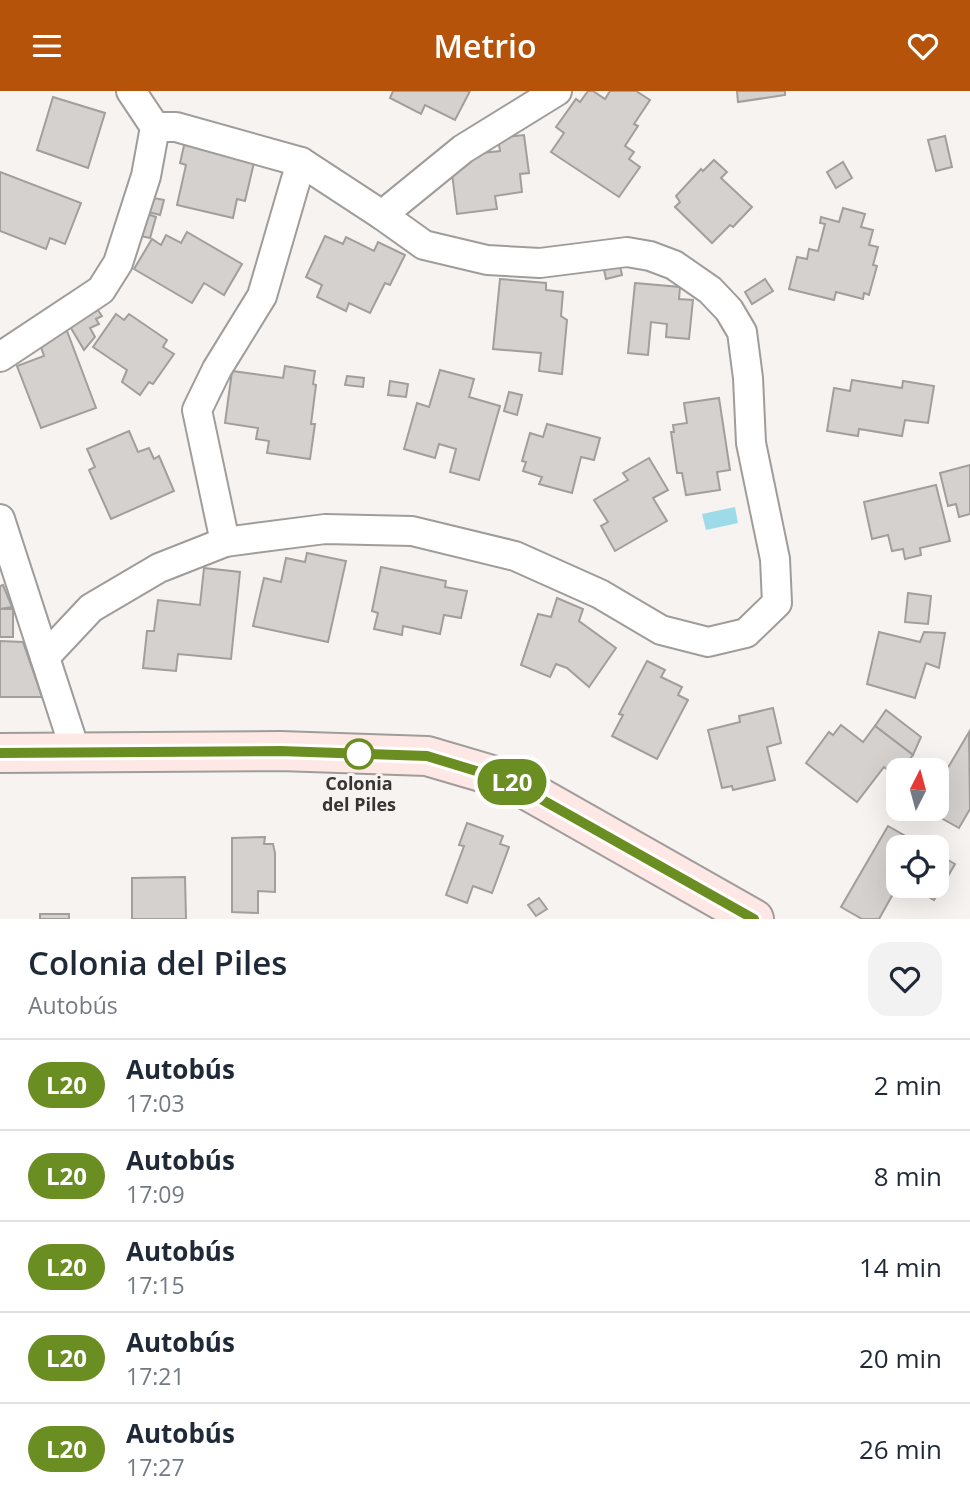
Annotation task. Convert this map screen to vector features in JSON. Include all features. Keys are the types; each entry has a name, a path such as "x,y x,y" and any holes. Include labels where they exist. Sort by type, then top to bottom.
{"street":[{"path":"0,357 102,290 118,263 146,176 155,127 131,91"},
{"path":"382,215 464,149 557,91"},
{"path":"45,657 91,608 159,568 225,542 325,529 412,531 515,556 600,594 661,630 708,642 747,633 777,603 775,559 751,443 748,378 742,332 729,310 710,290 674,265 650,256 627,252 540,263 487,260 425,245 301,162 176,127 155,127"},
{"path":"225,542 197,409 217,369 262,296 301,162"},
{"path":"0,519 76,753"},
{"path":"0,753 280,751 427,756 509,781 754,919"}],"water":[{"path":"735,507 738,523 706,530 702,514"}],"building":[{"path":"393,91 470,91 455,120 425,105 421,114 390,98"},
{"path":"588,91 593,91 605,99 610,91 636,91 650,100 634,124 638,126 625,146 634,152 629,159 640,167 619,197 551,152 564,133 556,127 576,99 580,102"},
{"path":"737,91 785,91 785,95 738,102"},
{"path":"53,97 105,113 88,168 37,150"},
{"path":"524,135 529,173 520,174 522,192 495,196 497,209 457,214 451,165 462,155 500,151 498,138"},
{"path":"945,136 952,167 936,171 928,140"},
{"path":"186,137 256,154 245,201 237,199 233,218 177,205 186,165 180,163"},
{"path":"714,160 727,172 721,178 752,207 733,227 730,225 712,243 675,207 680,202 676,196 701,169 703,171"},
{"path":"843,162 852,178 836,188 827,172"},
{"path":"0,172 81,203 65,244 50,238 46,249 0,231"},
{"path":"149,197 164,200 160,215 145,211"},
{"path":"843,208 865,214 861,227 873,230 869,245 878,247 873,265 877,266 869,295 864,293 863,299 836,292 834,300 789,289 797,257 807,259 809,249 818,251 825,224 820,223 821,217 839,222"},
{"path":"142,212 156,217 150,238 136,235"},
{"path":"187,232 242,264 224,295 204,283 192,303 134,269 152,239 161,245 166,235 181,243"},
{"path":"325,236 343,244 346,237 374,251 378,242 405,255 390,285 385,283 370,313 349,303 346,311 317,297 322,285 306,277"},
{"path":"620,266 622,275 606,279 604,270"},
{"path":"500,279 546,283 546,290 563,292 561,316 567,320 562,374 539,371 541,353 493,349"},
{"path":"765,279 773,291 752,304 745,292"},
{"path":"635,283 680,287 679,299 693,300 689,339 666,337 667,324 651,322 648,355 628,353"},
{"path":"95,306 102,316 96,319 99,324 90,328 95,337 84,350 68,323"},
{"path":"116,314 124,320 129,314 167,340 163,347 174,354 153,384 149,382 140,395 122,382 127,370 93,347"},
{"path":"67,331 96,408 41,428 17,366 44,356 39,341"},
{"path":"285,366 315,371 311,424 315,424 310,459 267,453 269,441 256,439 258,428 225,423 232,371 283,378"},
{"path":"440,370 474,379 469,397 500,406 479,480 450,472 456,449 439,444 435,458 404,449 417,403 429,407"},
{"path":"347,376 364,378 363,387 345,385"},
{"path":"852,380 902,388 903,381 934,386 928,423 905,420 902,436 859,429 858,436 827,431 834,388 850,391"},
{"path":"390,381 408,384 406,397 388,395"},
{"path":"509,392 522,395 517,415 504,411"},
{"path":"719,398 730,470 717,472 720,490 686,495 682,473 677,473 671,432 674,432 673,425 687,423 684,403"},
{"path":"547,424 600,438 594,460 581,457 572,493 539,484 542,477 523,471 526,462 522,461 530,433 543,437"},
{"path":"129,431 138,452 149,448 154,459 159,456 174,491 111,519 89,470 95,467 87,449"},
{"path":"649,458 668,490 653,498 667,521 615,551 601,526 608,522 594,500 628,480 623,473"},
{"path":"970,465 970,514 959,517 956,504 948,506 940,473"},
{"path":"936,485 950,541 920,548 921,555 905,559 903,549 892,551 888,535 872,539 864,502"},
{"path":"307,553 346,561 328,642 253,626 264,578 281,582 286,558 305,562"},
{"path":"381,567 446,581 445,587 467,591 461,618 444,615 440,634 403,626 402,635 374,629 378,613 372,611"},
{"path":"204,568 240,572 231,659 178,654 176,671 143,668 147,631 154,631 158,600 200,605"},
{"path":"3,585 12,607 0,609 0,586"},
{"path":"908,593 931,596 928,624 905,622"},
{"path":"557,598 583,609 579,621 616,648 589,687 567,668 556,664 550,677 521,665 538,614 551,617"},
{"path":"0,609 13,609 13,637 0,637"},
{"path":"879,632 920,642 924,632 945,633 939,668 926,663 915,698 867,684"},
{"path":"0,641 23,642 42,697 0,697"},
{"path":"647,661 665,670 661,677 682,687 678,695 688,700 657,759 612,736 623,715 619,714"},
{"path":"773,708 781,743 767,747 775,780 733,790 732,786 722,788 708,730 740,722 739,716"},
{"path":"886,710 921,737 913,755 875,726"},
{"path":"841,725 863,742 875,726 913,755 911,758 886,758 886,769 884,767 857,802 806,763 829,732 833,735"},
{"path":"969,732 970,809 959,828 946,821 949,821 949,766"},
{"path":"467,823 503,836 500,844 509,847 492,893 473,886 467,903 446,895 464,846 459,845"},
{"path":"888,826 904,835 886,835 886,898 891,898 879,919 862,919 841,907"},
{"path":"265,837 264,844 273,844 275,853 275,892 258,891 258,913 232,912 232,838"},
{"path":"949,861 955,864 949,874"},
{"path":"185,877 186,919 132,919 132,878"},
{"path":"539,898 547,909 536,916 528,905"},
{"path":"40,914 69,914 69,919 40,919"}],"bus line":[{"name":"L20","path":"0,753 280,751 427,756 509,781 754,919"}],"place":[{"name":"Colonia del Piles","path":"359,754"}]}
